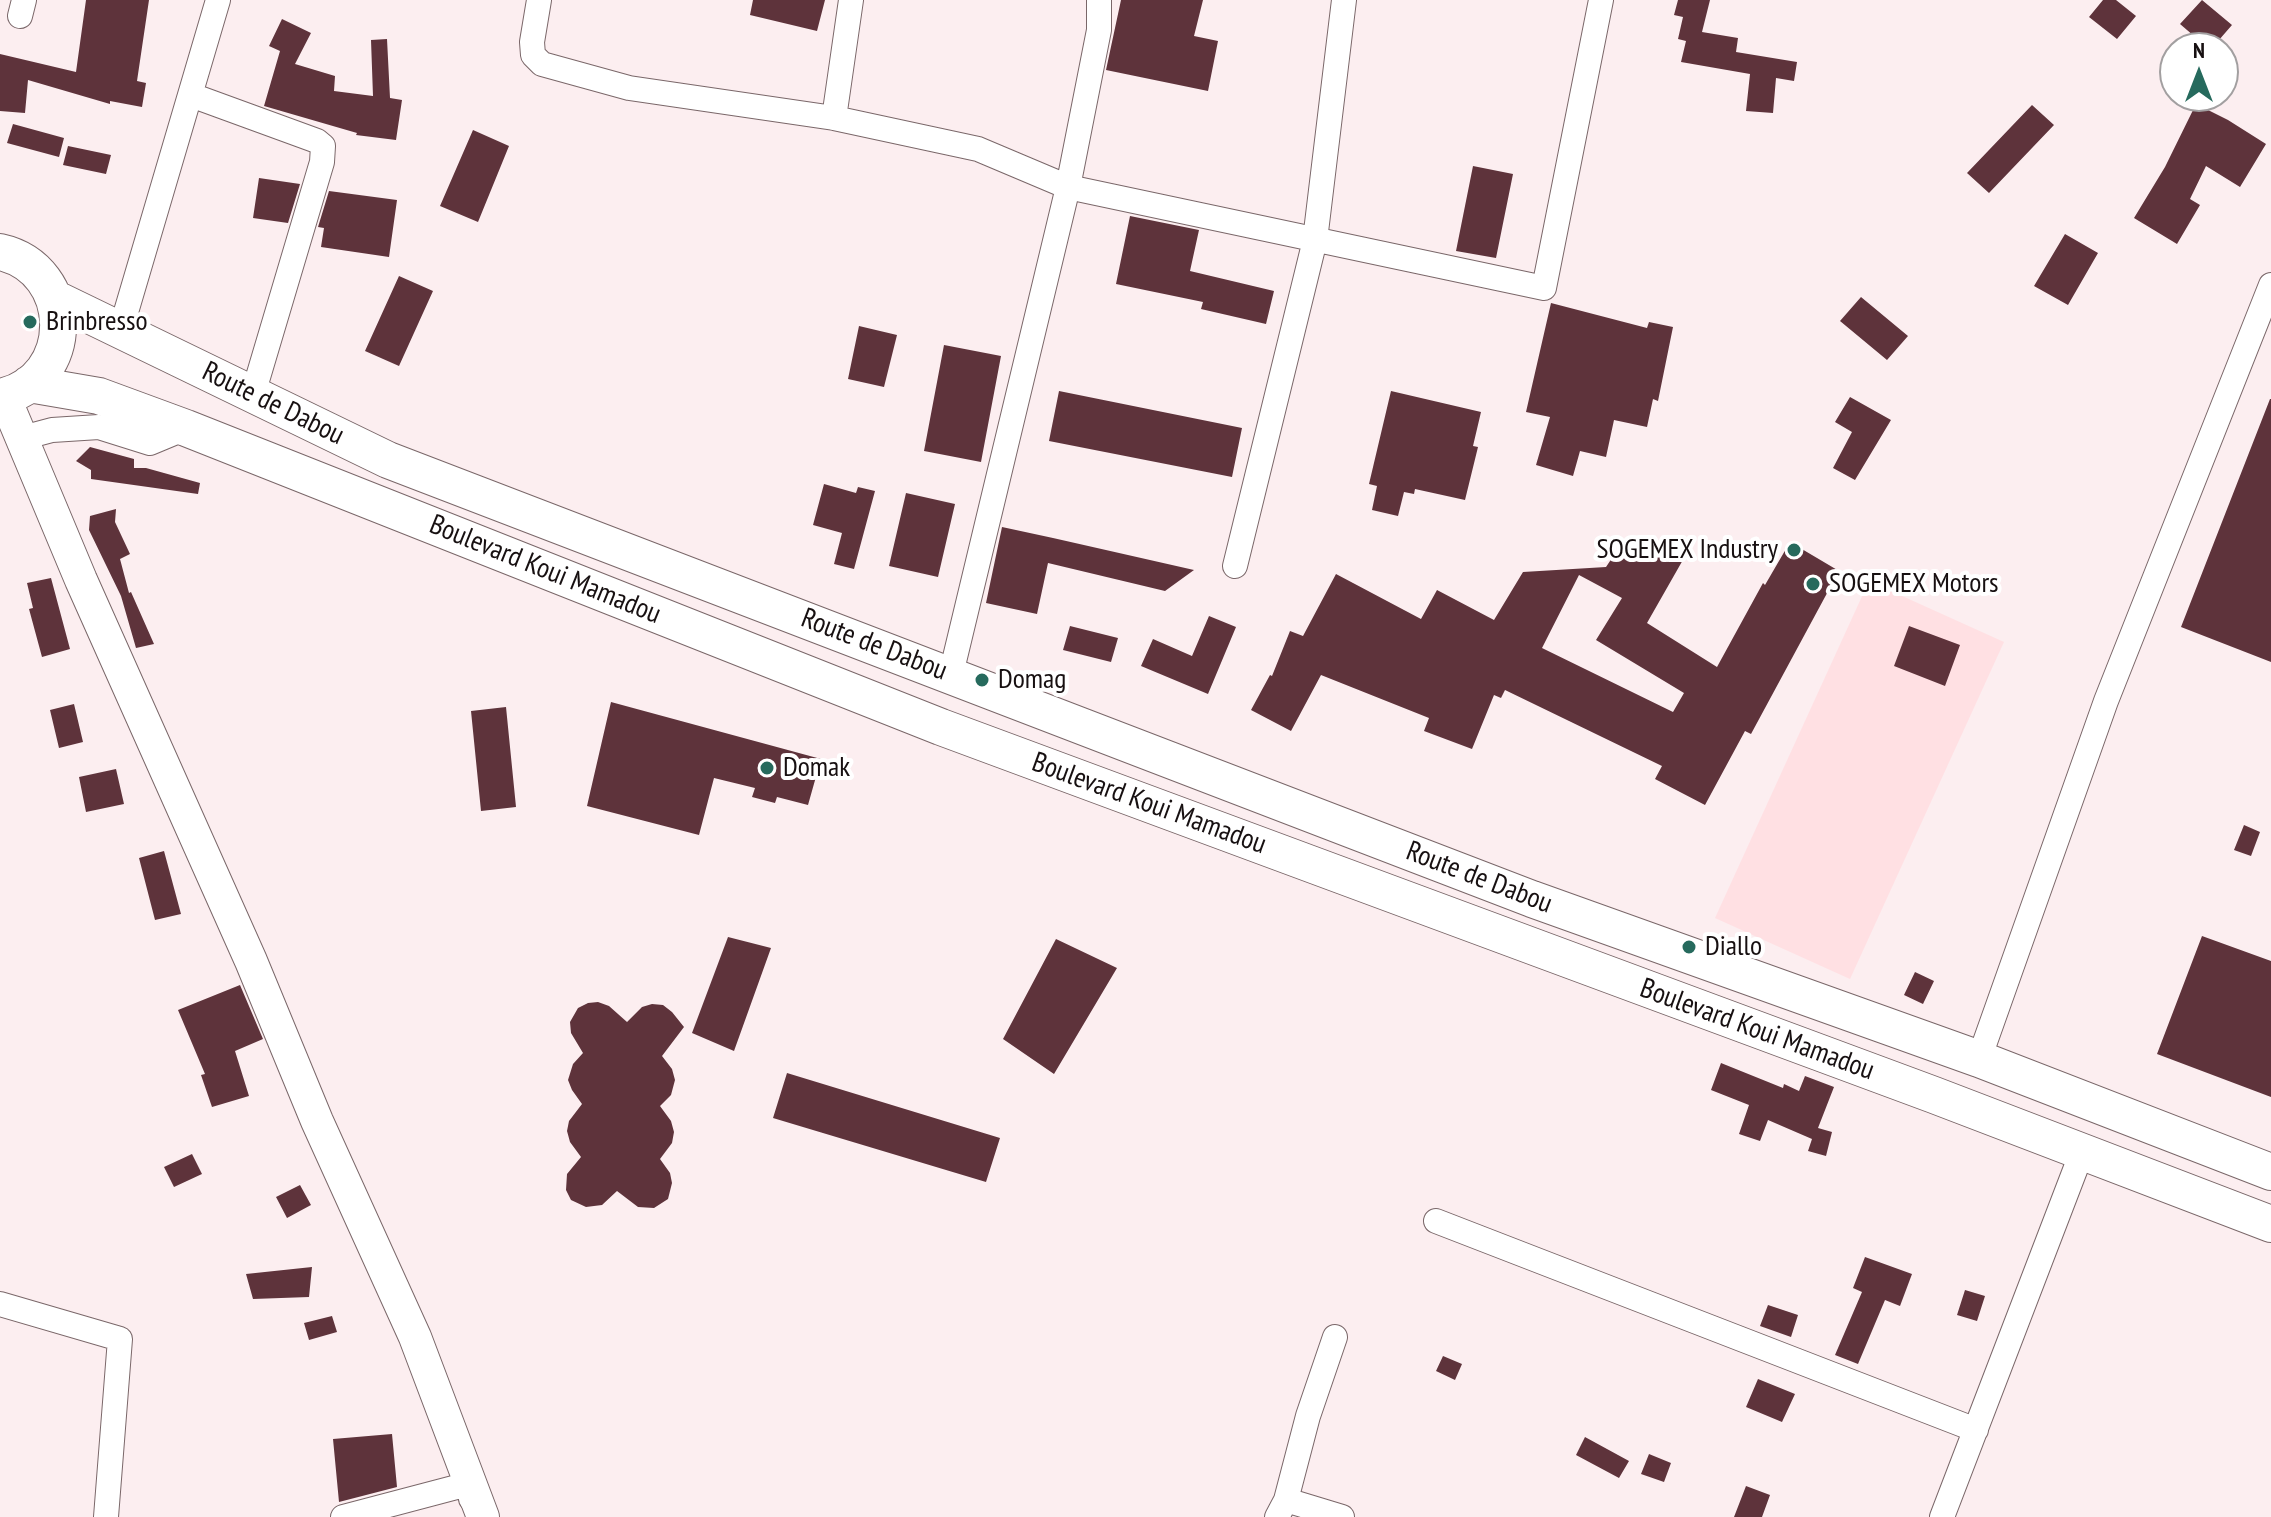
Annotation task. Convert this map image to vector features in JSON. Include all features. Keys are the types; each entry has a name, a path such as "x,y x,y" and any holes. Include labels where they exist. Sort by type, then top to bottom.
{"main road":[{"path":"0,252 25,262 43,278 54,298 59,321 56,345 46,367 11,392"},
{"name":"Route de Dabou","path":"54,298 388,460 1532,899 1979,1059"},
{"name":"Boulevard Koui Mamadou","path":"11,392 99,396 186,428 941,727 2271,1224"},
{"path":"1979,1059 2271,1172"}],"street":[{"path":"121,329 218,0"},
{"path":"539,0 532,42 533,55 542,64 629,88 834,118 978,149 1068,187 1544,288 1601,0"},
{"path":"834,118 851,0"},
{"path":"951,674 1068,187 1099,30 1099,0"},
{"path":"1235,566 1315,240 1344,0"},
{"path":"191,95 317,141 323,146 322,162 253,394"},
{"path":"1979,1059 2106,701 2271,285"},
{"path":"11,392 22,438 81,580 251,961 317,1121 415,1337 483,1517"},
{"path":"22,438 52,430 99,427 150,443 186,428"},
{"path":"1942,1517 2082,1152"},
{"path":"1436,1221 1976,1430"},
{"path":"0,1304 120,1339 106,1517"},
{"path":"1335,1337 1308,1416 1282,1508 1342,1517"},
{"path":"343,1517 472,1483"},
{"path":"471,1517 472,1483"}],"shaded area":[{"path":"1869,581 2004,642 1850,979 1715,918"}],"building":[{"path":"86,0 149,0 137,81 146,83 142,107 110,101 110,104 28,80 25,113 0,111 0,54 76,72"},
{"path":"753,0 825,0 817,31 750,15"},
{"path":"1121,0 1203,0 1194,36 1218,41 1208,91 1106,70"},
{"path":"1678,0 1710,0 1702,32 1738,38 1736,52 1797,62 1794,81 1776,78 1773,113 1746,111 1750,74 1681,62 1686,41 1678,39 1683,17 1674,15"},
{"path":"2103,0 2116,0 2136,16 2117,39 2089,17"},
{"path":"2202,0 2232,25 2226,32 2189,32 2180,24"},
{"path":"282,19 311,33 295,64 335,76 334,91 373,96 371,40 387,39 390,98 402,100 396,140 356,135 264,106 280,51 269,46"},
{"path":"2032,105 2054,125 1989,193 1967,173"},
{"path":"2192,112 2212,112 2266,144 2240,187 2206,166 2190,199 2200,205 2177,244 2134,218 2165,167"},
{"path":"13,124 64,138 59,157 7,143"},
{"path":"473,130 509,146 478,222 440,206"},
{"path":"68,146 111,155 106,174 63,165"},
{"path":"1473,166 1513,174 1496,258 1456,251"},
{"path":"259,178 300,184 288,223 253,218"},
{"path":"329,191 397,200 389,257 321,247 324,228 318,227"},
{"path":"1130,216 1199,230 1190,271 1274,291 1266,324 1201,309 1203,302 1116,284"},
{"path":"2065,234 2098,253 2068,305 2034,286"},
{"path":"399,276 433,291 399,366 365,351"},
{"path":"1861,297 1908,336 1887,360 1840,321"},
{"path":"1551,303 1647,328 1649,322 1673,327 1658,401 1653,399 1647,427 1614,420 1606,457 1580,451 1573,476 1536,465 1550,417 1526,412"},
{"path":"859,326 897,335 884,387 848,379"},
{"path":"944,345 1001,356 981,462 924,451"},
{"path":"1059,391 1242,428 1232,477 1049,441"},
{"path":"1391,391 1481,412 1473,446 1478,447 1465,500 1415,489 1414,494 1404,492 1398,516 1372,510 1377,486 1369,484"},
{"path":"1850,397 1891,420 1855,480 1833,468 1852,432 1835,422"},
{"path":"2271,399 2271,662 2181,627"},
{"path":"90,447 134,459 134,468 146,468 200,483 198,494 91,479 91,470 76,461"},
{"path":"824,484 856,493 858,487 875,491 854,569 834,564 842,533 813,525"},
{"path":"906,493 955,504 938,577 889,566"},
{"path":"116,509 115,522 130,554 120,559 129,593 154,644 136,648 121,596 89,530 90,516"},
{"path":"1002,527 1194,570 1165,591 1048,563 1037,614 986,603"},
{"path":"1790,542 1839,571 1751,734 1745,731 1705,805 1655,779 1662,766 1505,690 1501,698 1494,695 1472,749 1424,731 1429,718 1321,675 1291,731 1251,710 1272,676 1290,631 1303,636 1336,574 1421,619 1437,590 1494,620 1523,572 1606,567 1616,552 1688,551 1647,623 1717,667 1763,583 1765,585","holes":["1579,575 1622,598 1596,640 1684,693 1673,712 1542,648"]},
{"path":"51,578 70,649 42,657 29,609 33,608 27,583"},
{"path":"1209,616 1236,627 1208,694 1141,666 1153,639 1192,656"},
{"path":"1070,626 1118,638 1111,662 1063,650"},
{"path":"1909,626 1960,645 1945,686 1894,666"},
{"path":"611,702 821,759 808,805 777,797 775,803 752,797 755,788 714,778 699,835 587,806"},
{"path":"74,704 83,742 59,748 50,710"},
{"path":"506,707 516,807 481,811 471,711"},
{"path":"116,769 124,804 86,812 79,777"},
{"path":"2244,825 2260,832 2251,856 2234,850"},
{"path":"164,851 181,914 155,920 139,858"},
{"path":"2202,936 2271,961 2271,1097 2157,1054"},
{"path":"728,937 771,948 734,1051 692,1033"},
{"path":"1056,939 1117,968 1054,1074 1003,1039"},
{"path":"1915,972 1934,981 1923,1004 1904,995"},
{"path":"240,985 263,1039 235,1051 249,1096 212,1107 201,1075 205,1074 178,1010"},
{"path":"598,1002 609,1006 627,1022 642,1007 663,1005 684,1027 662,1056 672,1069 675,1080 671,1095 660,1106 671,1121 674,1132 672,1143 660,1159 670,1173 672,1183 668,1199 654,1208 638,1207 617,1191 602,1205 586,1207 571,1200 566,1190 567,1174 581,1157 570,1142 567,1131 569,1121 582,1104 568,1080 573,1064 583,1053 571,1033 570,1022 578,1008"},
{"path":"1721,1063 1783,1088 1784,1084 1799,1091 1805,1076 1834,1087 1818,1128 1832,1132 1826,1156 1808,1151 1812,1139 1768,1120 1760,1141 1739,1134 1749,1105 1711,1090"},
{"path":"787,1073 1000,1138 986,1182 773,1118"},
{"path":"192,1154 202,1174 174,1187 164,1167"},
{"path":"300,1185 311,1205 287,1218 276,1197"},
{"path":"1865,1257 1912,1274 1900,1306 1885,1300 1858,1364 1835,1355 1862,1292 1853,1288"},
{"path":"312,1267 309,1297 253,1299 246,1274"},
{"path":"1965,1290 1985,1296 1977,1321 1957,1315"},
{"path":"1768,1305 1798,1315 1791,1337 1760,1326"},
{"path":"332,1316 337,1332 309,1340 304,1323"},
{"path":"1443,1356 1462,1364 1455,1380 1436,1371"},
{"path":"1758,1379 1795,1394 1782,1422 1746,1407"},
{"path":"392,1434 397,1487 339,1502 333,1439"},
{"path":"1585,1437 1629,1461 1619,1478 1576,1455"},
{"path":"1649,1454 1671,1463 1664,1482 1641,1474"},
{"path":"1746,1486 1770,1495 1762,1517 1734,1517"}],"place":[{"name":"Brinbresso","path":"30,322"},
{"name":"SOGEMEX Industry","path":"1794,550"},
{"name":"SOGEMEX Motors","path":"1813,584"},
{"name":"Domag","path":"982,680"},
{"name":"Domak","path":"767,768"},
{"name":"Diallo","path":"1689,947"}]}
